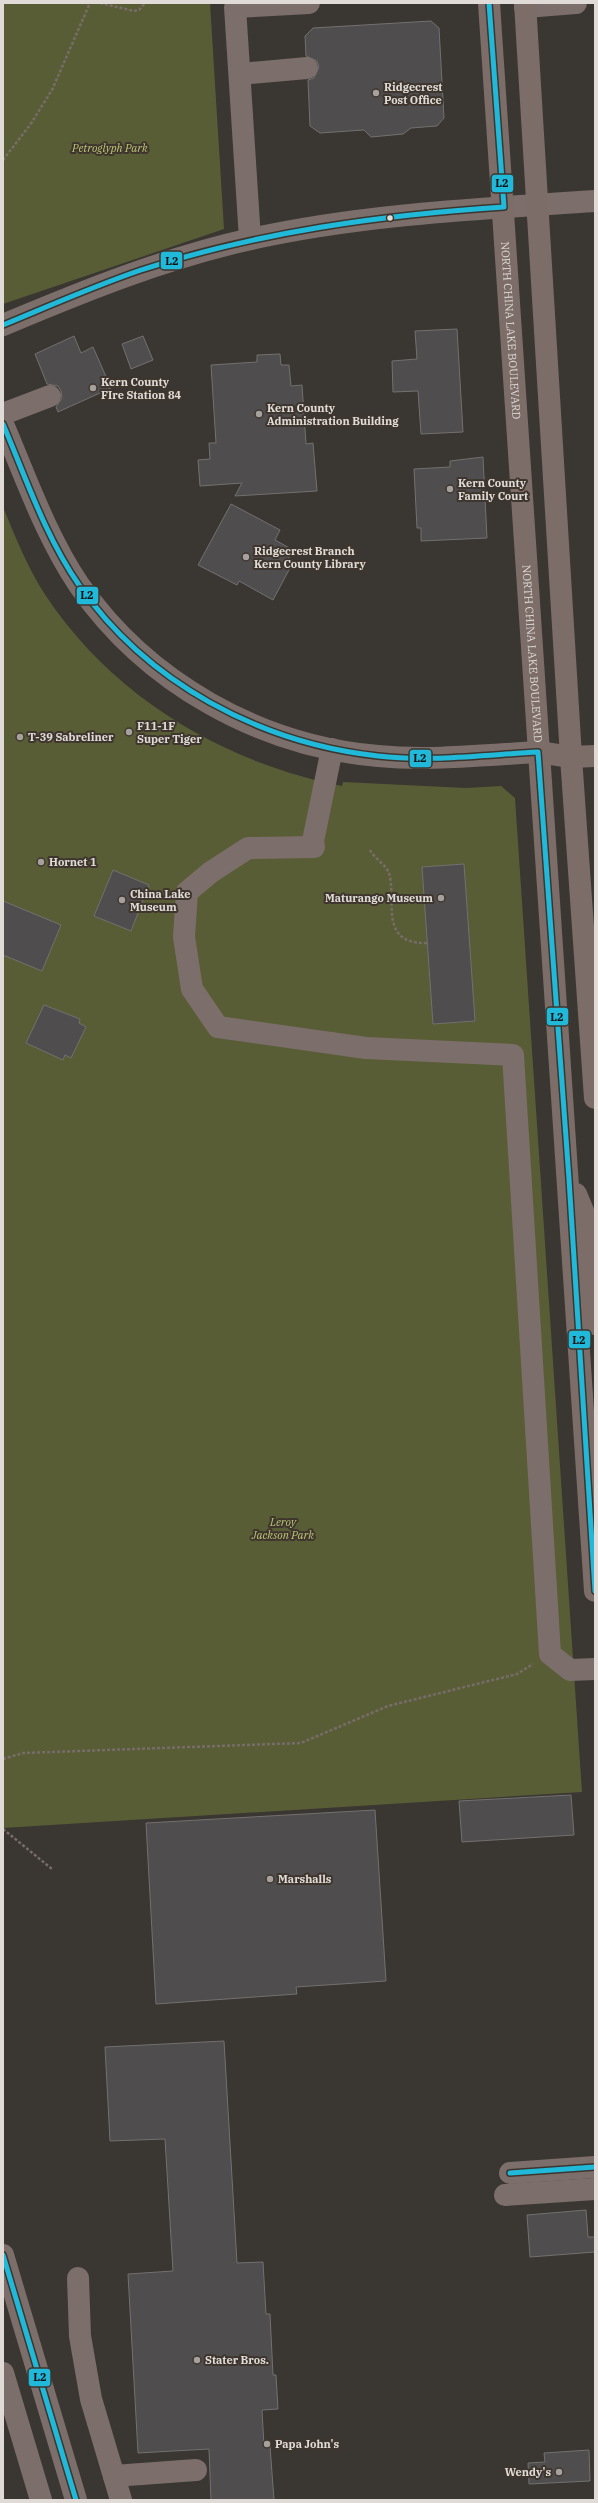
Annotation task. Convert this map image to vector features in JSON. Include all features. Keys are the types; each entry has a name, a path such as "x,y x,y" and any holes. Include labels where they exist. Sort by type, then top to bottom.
{"main road":[{"name":"NORTH CHINA LAKE BOULEVARD","path":"489,3 530,587 538,752 569,1179 595,1591"},
{"path":"525,5 571,758 595,1098"},
{"path":"538,752 571,758 595,756"},
{"path":"569,1179 588,1223 591,1312 595,1324"}],"street":[{"path":"250,239 235,7 309,3"},
{"path":"525,5 576,3"},
{"path":"240,74 307,68"},
{"path":"3,325 76,295 160,264 250,239 356,221 537,204 595,201"},
{"path":"3,414 50,396"},
{"path":"3,424 48,529 83,590 130,645 163,674 211,706 282,736 332,749 378,756 414,757 538,752"},
{"path":"332,749 313,841 314,847 248,848 211,872 187,892 184,937 192,989 218,1027 366,1048 512,1055 550,1654 570,1670 595,1669"},
{"path":"510,2173 595,2167"},
{"path":"505,2195 595,2189"},
{"path":"3,2255 76,2500"},
{"path":"78,2278 80,2336 91,2399 121,2500"},
{"path":"3,2373 41,2500"},
{"path":"114,2476 196,2470"}],"path":[{"path":"3,160 30,125 52,90 90,3"},
{"path":"100,3 134,11 139,10 146,3"},
{"path":"370,850 389,872 390,913 396,930 407,938 427,943"},
{"path":"3,1759 23,1753 301,1743 388,1706 517,1674 550,1654"},
{"path":"3,1829 52,1868"}],"green space":[{"name":"Petroglyph Park","path":"3,3 210,3 224,229 3,304"},
{"name":"Leroy Jackson Park","path":"3,507 33,574 46,596 73,632 104,665 138,694 175,720 214,742 255,761 298,775 342,786 343,782 466,788 501,786 515,798 582,1792 3,1828"}],"building":[{"name":"Ridgecrest Post Office","path":"431,21 439,28 444,118 437,126 411,128 403,134 371,137 364,130 320,133 310,126 308,80 314,78 319,67 317,61 306,56 305,36 313,28"},
{"path":"457,329 463,432 421,434 418,391 393,392 392,361 417,359 415,331"},
{"name":"Kern County FIre Station 84","path":"74,336 81,353 93,347 111,388 58,412 56,407 62,398 61,391 58,386 47,384 35,354"},
{"path":"143,336 153,360 131,369 122,344"},
{"name":"Kern County Administration Building","path":"280,354 281,365 289,365 291,386 302,385 306,444 313,443 317,491 235,496 242,483 200,486 198,460 210,459 209,443 216,443 211,365 257,362 257,355"},
{"name":"Kern County Family Court","path":"483,457 487,538 421,541 421,528 417,528 414,469 450,467 450,461"},
{"name":"Ridgecrest Branch Kern County Library","path":"231,504 280,530 275,540 293,550 285,565 290,568 273,600 239,581 237,585 198,565"},
{"path":"464,864 475,1021 433,1024 422,867"},
{"name":"China Lake Museum","path":"113,870 149,885 131,931 94,916"},
{"path":"3,901 61,925 42,971 3,955"},
{"path":"44,1005 80,1019 79,1023 86,1027 71,1058 65,1055 63,1060 26,1043"},
{"path":"571,1795 574,1835 462,1842 459,1801"},
{"path":"375,1810 386,1981 296,1987 297,1994 156,2004 146,1823"},
{"path":"224,2041 237,2263 263,2262 266,2314 270,2314 273,2375 276,2375 278,2409 262,2410 264,2446 270,2446 274,2500 211,2500 209,2449 138,2453 128,2274 173,2271 165,2139 110,2141 105,2047"},
{"path":"586,2210 588,2237 595,2237 595,2252 530,2257 527,2215"},
{"name":"Wendy's","path":"589,2450 590,2481 529,2484 528,2463 545,2462 544,2453"}],"transit line":[{"name":"L2","path":"3,325 123,276 230,245 275,235 366,220 458,210 504,207 489,3"},
{"name":"L2","path":"3,424 46,527 79,585 107,620 138,651 172,679 210,702 249,722 291,738 334,749 398,758 438,758 538,752 569,1179 595,1591"},
{"name":"L2","path":"510,2173 595,2167"},
{"name":"L2","path":"3,2255 76,2500"}],"place":[{"name":"Ridgecrest Post Office","path":"376,93"},
{"name":"Kern County FIre Station 84","path":"93,388"},
{"name":"Kern County Administration Building","path":"259,414"},
{"name":"Kern County Family Court","path":"450,489"},
{"name":"Ridgecrest Branch Kern County Library","path":"246,557"},
{"name":"F11-1F Super Tiger","path":"129,732"},
{"name":"T-39 Sabreliner","path":"20,737"},
{"name":"Hornet 1","path":"41,862"},
{"name":"Maturango Museum","path":"441,898"},
{"name":"China Lake Museum","path":"122,900"},
{"name":"Marshalls","path":"270,1879"},
{"name":"Stater Bros.","path":"197,2360"},
{"name":"Papa John's","path":"267,2444"},
{"name":"Wendy's","path":"559,2472"}]}
